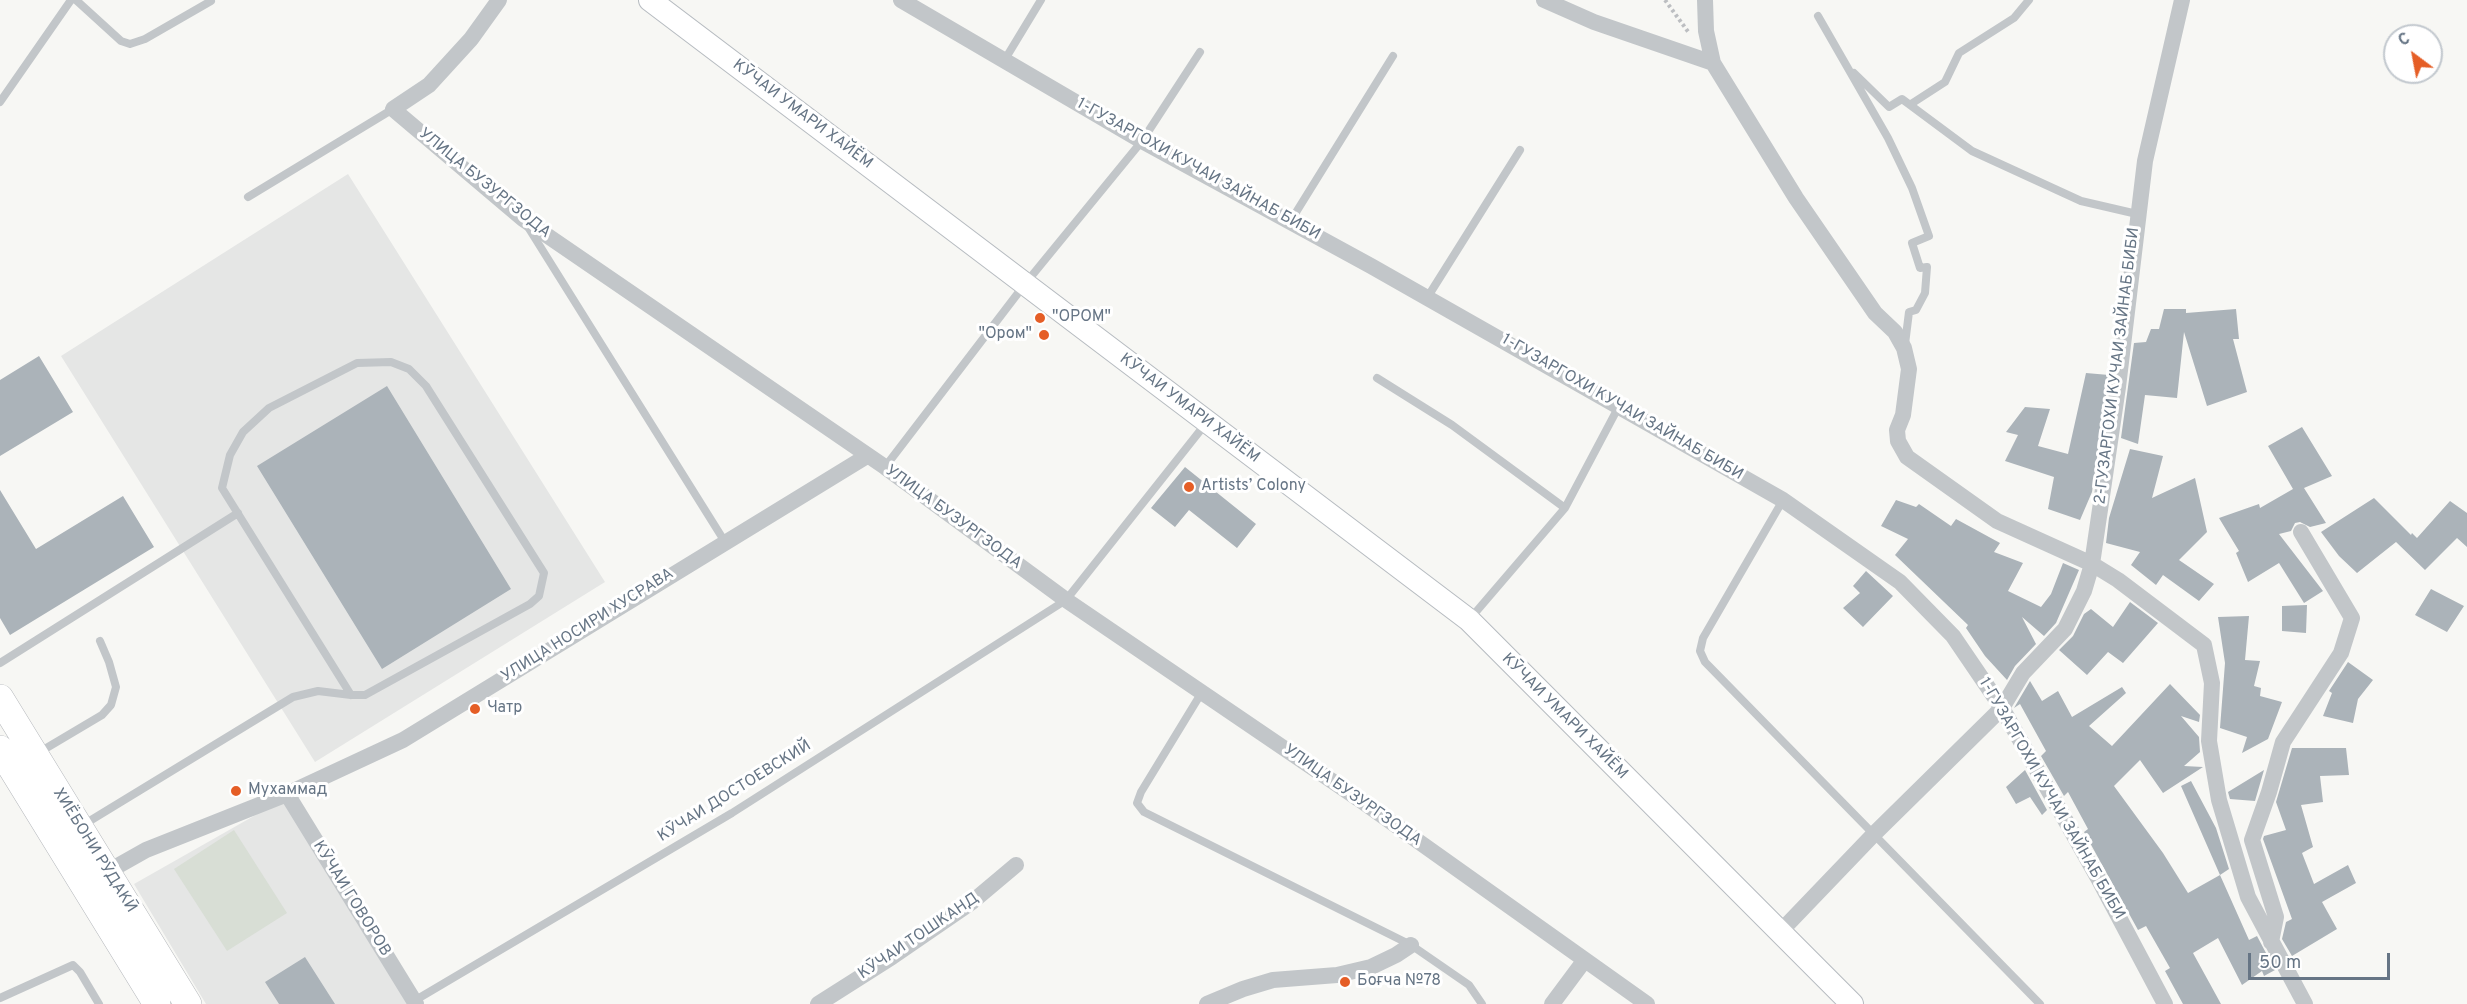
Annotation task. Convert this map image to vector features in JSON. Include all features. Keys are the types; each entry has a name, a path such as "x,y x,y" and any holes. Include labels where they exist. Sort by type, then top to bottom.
{"highway":[{"name":"ХИЁБОНИ РӮДАКӢ","path":"0,698 188,1004"},
{"path":"0,749 157,1004"}],"main road":[{"name":"КӮЧАИ УМАРИ ХАЙЁМ","path":"650,0 1468,620 1781,930 1852,1004"}],"street":[{"path":"393,109 429,85 471,39 499,0"},
{"name":"1-ГУЗАРГОХИ КУЧАИ ЗАЙНАБ БИБИ","path":"901,0 1142,141 1427,298 1782,500 1900,582 1953,636 2002,708 2098,878 2165,1004"},
{"path":"1544,0 1594,22 1713,63"},
{"path":"1705,0 1706,31 1713,63 1796,198 1875,313 1895,332 1904,348 1909,369 1902,415 1897,430 1898,441 1907,457 1997,521 2092,564 2118,580 2204,645 2212,683 2209,741 2219,800 2248,897 2305,1004"},
{"name":"2-ГУЗАРГОХИ КУЧАИ ЗАЙНАБ БИБИ","path":"1781,930 1874,834 2002,708 2023,674 2065,628 2084,591 2092,564 2118,387 2145,161 2182,0"},
{"name":"УЛИЦА БУЗУРГЗОДА","path":"393,109 523,219 885,467 1066,600 1363,802 1647,1004"},
{"name":"УЛИЦА НОСИРИ ХУСРАВА","path":"106,872 146,850 286,794 403,740 867,456"},
{"path":"2271,942 2276,916 2252,840 2270,792 2283,742 2341,653 2352,618 2301,532"},
{"name":"КӮЧАИ ГОВОРОВ","path":"286,794 415,1002"},
{"path":"57,841 80,827"},
{"name":"КӮЧАИ ТОШКАНД","path":"818,1004 972,902 1016,865"},
{"path":"1207,1004 1273,980 1337,975 1371,967 1411,945"},
{"path":"1552,1004 1584,961"}],"lane":[{"path":"0,102 71,0"},
{"path":"76,0 121,41 130,44 145,39 211,1"},
{"path":"1004,61 1041,0"},
{"path":"1911,104 1945,82 1959,53 2014,18 2029,0"},
{"path":"1818,16 1893,148 1912,188 1929,236 1912,243 1920,268 1927,267 1925,293 1916,310 1909,312 1904,348"},
{"path":"885,467 1025,284 1142,141 1200,52"},
{"path":"1290,222 1393,56"},
{"path":"1845,64 1889,107 1902,99 1972,151 2081,201 2137,214"},
{"path":"248,197 393,109"},
{"path":"1427,298 1520,150"},
{"path":"523,219 725,542"},
{"path":"80,827 293,697 318,691 351,695 365,694 530,604 539,596 544,573 426,386 409,369 391,362 357,363 269,408 243,432 230,455 222,488 351,695"},
{"path":"1377,378 1452,425 1565,508"},
{"path":"1468,620 1565,508 1619,406"},
{"name":"КӮЧАИ ДОСТОЕВСКИЙ","path":"415,1002 732,813 1066,600 1207,422"},
{"path":"1782,500 1703,638 1700,651 1705,662 2040,1004"},
{"path":"0,663 238,513"},
{"path":"35,755 102,715 111,705 116,687 100,641"},
{"path":"1202,692 1141,792 1137,802 1144,812 1411,945 1469,985 1482,1004"},
{"path":"0,998 73,965 80,972 99,1004"}],"shaded area":[{"path":"348,174 605,582 315,762 61,356"},
{"path":"282,800 413,1004 206,1004 134,884"},
{"path":"234,830 287,913 227,951 174,869"}],"building":[{"path":"2164,309 2186,309 2186,313 2236,309 2239,339 2233,339 2247,392 2207,406 2184,332 2177,398 2145,395 2138,444 2121,438 2134,343 2146,342 2151,329 2159,329"},
{"path":"39,356 73,412 0,456 0,380"},
{"path":"2086,373 2109,375 2092,492 2080,520 2048,509 2054,477 2005,461 2018,435 2006,432 2025,407 2050,409 2038,446 2068,454"},
{"path":"387,386 511,589 382,669 257,466"},
{"path":"2302,427 2332,476 2304,488 2326,523 2310,527 2300,522 2295,523 2291,531 2279,534 2323,591 2304,603 2279,563 2248,582 2236,553 2239,551 2219,518 2259,504 2260,508 2293,489 2268,446"},
{"path":"2130,449 2163,456 2152,498 2195,478 2207,532 2179,560 2214,584 2199,601 2163,575 2156,585 2131,565 2140,552 2106,543 2109,518"},
{"name":"Artists’ Colony","path":"1185,467 1256,524 1237,548 1189,510 1175,527 1151,508"},
{"path":"0,490 36,549 123,496 154,547 10,635 0,618"},
{"path":"2374,498 2411,535 2412,533 2417,538 2450,501 2467,513 2467,547 2457,538 2425,570 2396,542 2357,573 2339,556 2321,532"},
{"path":"1896,500 1916,507 1919,504 1951,526 1956,519 2000,543 1994,552 2023,563 2008,591 2041,607 2051,594 2063,563 2079,570 2056,623 2044,636 2022,617 2036,644 2015,666 2007,680 1985,656 1966,628 1968,625 1895,555 1908,539 1881,526"},
{"path":"1866,571 1893,596 1863,627 1843,608 1860,593 1853,586"},
{"path":"2431,589 2464,606 2447,632 2415,615"},
{"path":"2130,602 2158,623 2123,663 2108,652 2087,675 2059,650 2073,636 2084,614 2091,609 2113,627"},
{"path":"2307,605 2306,633 2282,631 2282,606"},
{"path":"2249,616 2245,660 2260,661 2254,686 2261,688 2260,696 2282,702 2268,739 2242,753 2247,737 2220,728 2225,663 2218,617"},
{"path":"2348,662 2373,680 2358,699 2353,723 2323,716 2332,693 2329,691"},
{"path":"2030,681 2042,701 2058,691 2072,717 2122,687 2126,693 2089,726 2112,746 2170,684 2200,715 2199,722 2181,716 2199,737 2200,752 2184,766 2203,767 2163,793 2140,760 2114,786 2163,853 2188,893 2220,875 2249,940 2257,936 2275,970 2264,976 2262,971 2242,985 2218,938 2193,953 2221,1004 2183,1004 2165,971 2170,968 2146,926 2138,930 2084,832 2088,829 2068,792 2064,796 2041,756 2046,751 2020,704 2014,708"},
{"path":"2292,748 2346,748 2349,775 2320,776 2323,802 2301,805 2313,847 2302,853 2314,884 2348,865 2356,883 2322,902 2337,929 2292,956 2282,939 2286,922 2292,919 2263,839 2264,836 2286,830 2276,802"},
{"path":"2025,770 2047,810 2042,815 2030,797 2016,804 2006,787"},
{"path":"2264,770 2255,801 2230,799 2228,792"},
{"path":"2191,781 2216,828 2229,869 2220,875 2181,786"},
{"path":"305,957 335,1004 279,1004 265,982"}],"place":[{"name":"\"OPOM\"","path":"1040,318"},
{"name":"\"Oром\"","path":"1044,335"},
{"name":"Artists’ Colony","path":"1189,487"},
{"name":"Чатр","path":"475,709"},
{"name":"Мухаммад","path":"236,791"},
{"name":"Боғча №78","path":"1345,982"}]}
